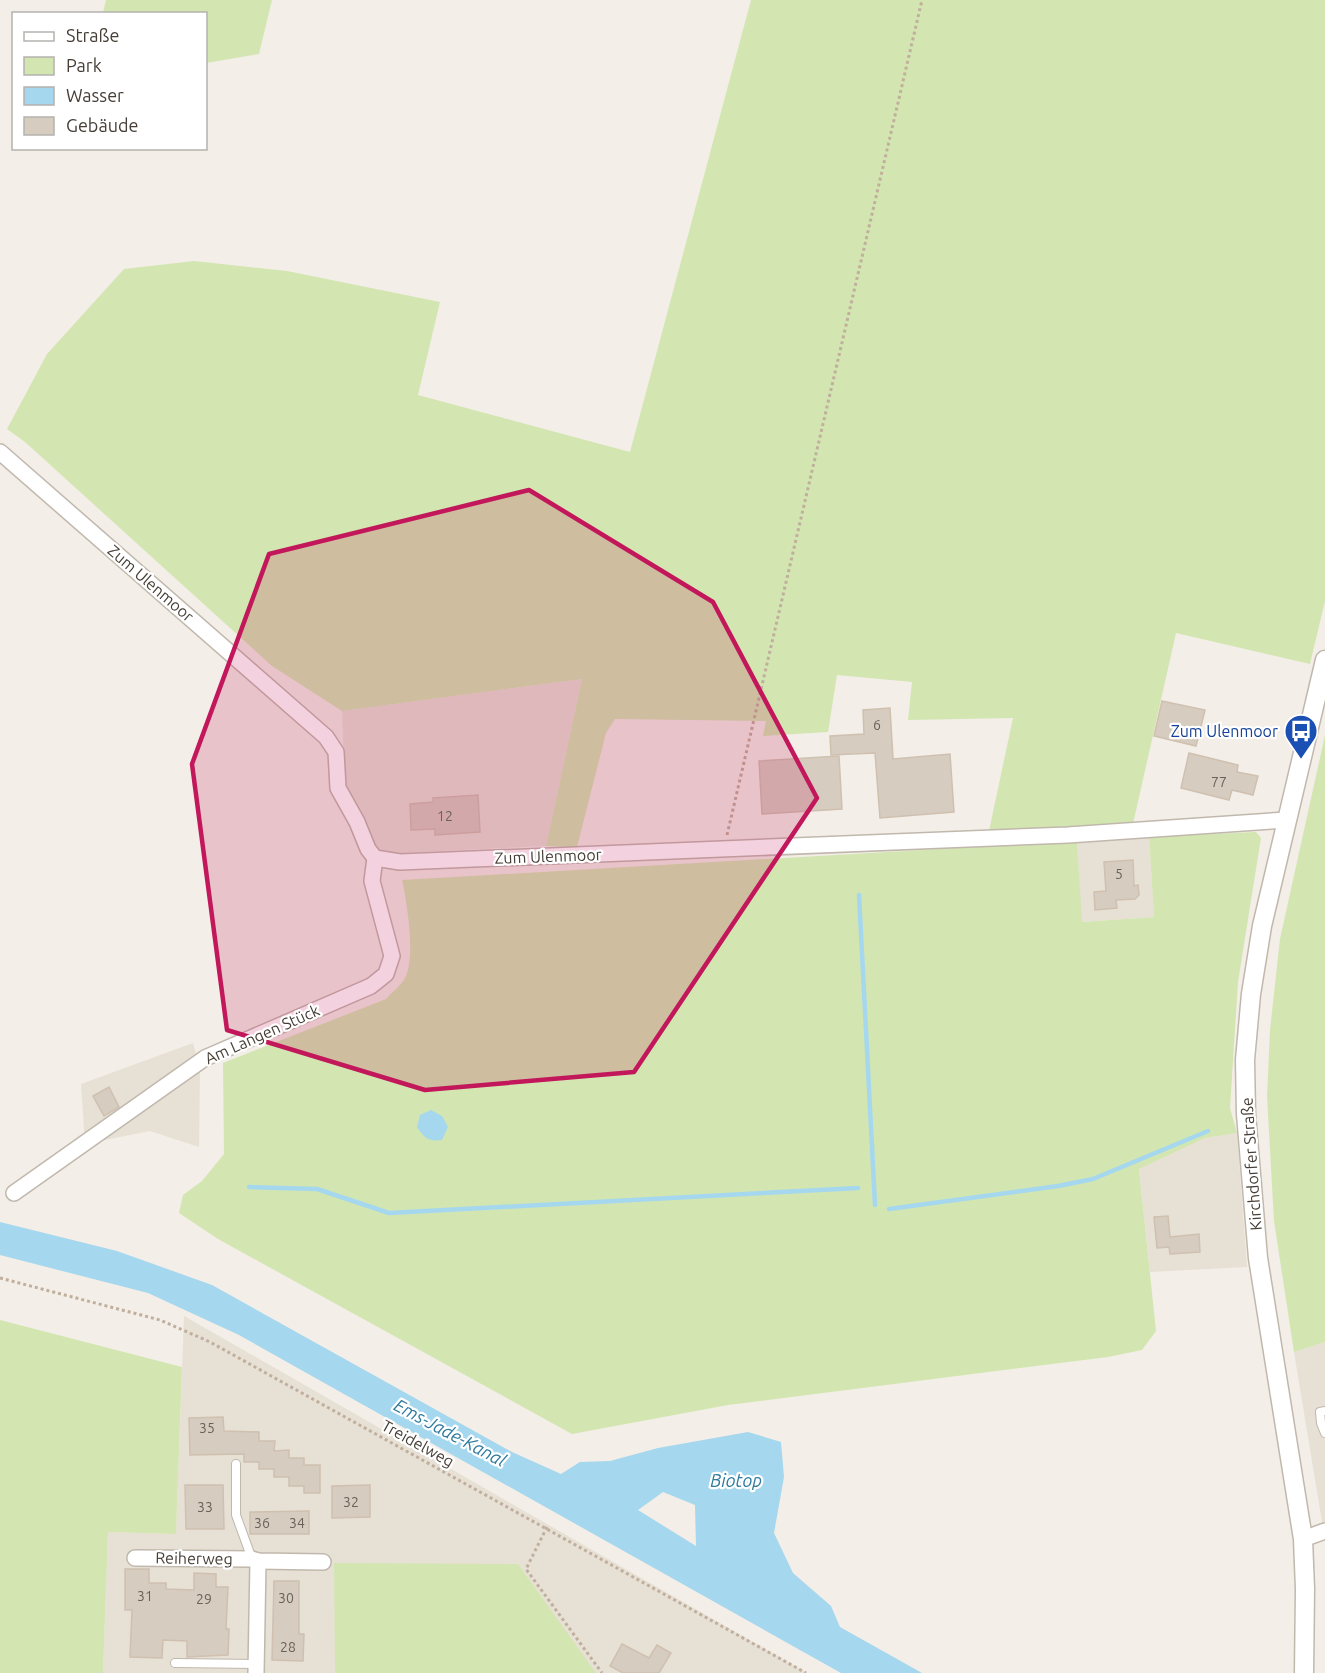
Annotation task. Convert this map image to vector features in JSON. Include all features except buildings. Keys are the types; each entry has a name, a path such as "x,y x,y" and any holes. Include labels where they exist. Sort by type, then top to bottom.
{"street":[{"name":"Zum Ulenmoor","path":"0,452 326,737 336,752 338,788 357,822 368,849 375,858 400,862 1057,835 1287,820"},
{"name":"Kirchdorfer Straße","path":"1304,1673 1303,1539 1258,1258 1246,1114 1245,1060 1251,994 1262,926 1325,660"},
{"name":"Am Langen Stück","path":"14,1193 205,1058 371,986 386,974 392,956 372,882 375,858"},
{"path":"1303,1539 1325,1531"},
{"name":"Reiherweg","path":"135,1557 323,1562"},
{"name":"Reiherweg","path":"255,1560 256,1669"}],"lane":[{"path":"1325,1411 1320,1412 1325,1433"},
{"name":"Reiherweg","path":"236,1464 236,1515 255,1560"},
{"name":"Reiherweg","path":"175,1663 256,1669"}],"path":[{"path":"724,848 922,0"},
{"name":"Treidelweg","path":"0,1278 160,1320 210,1342 547,1527 806,1673"},
{"path":"547,1527 526,1569 602,1673"}],"highlighted area":[{"path":"529,490 713,602 817,798 634,1072 425,1090 227,1030 192,764 269,554"}],"shaded area":[{"path":"582,679 546,846 380,854 345,788 342,711"},
{"path":"1149,837 1154,917 1081,922 1077,841"},
{"path":"193,1043 200,1069 199,1147 150,1131 85,1144 81,1084"},
{"path":"1237,1133 1247,1267 1150,1272 1139,1168 1205,1138"},
{"path":"184,1316 807,1673 103,1673 108,1532 176,1534"},
{"path":"1325,1342 1325,1540 1294,1352"}],"green space":[{"path":"106,0 272,0 259,54 207,63 207,12 103,12"},
{"path":"751,0 1325,0 1325,601 1310,664 1176,633 1133,824 989,831 1013,718 908,720 912,682 837,675 828,732 763,736 766,721 615,719 606,733 577,847 546,846 582,679 342,711 272,666 25,442 7,429 47,354 124,269 194,261 287,271 440,302 418,395 630,452"},
{"path":"1325,735 1325,1342 1294,1352 1274,1221 1267,1096 1270,1030 1280,939"},
{"path":"1256,832 1261,838 1238,982 1230,1108 1237,1133 1205,1138 1139,1169 1156,1331 1142,1350 1108,1357 728,1405 572,1434 218,1239 179,1213 183,1195 202,1181 224,1154 223,1063 386,999 399,987 405,978 410,957 408,916 402,880 1077,841 1082,922 1154,917 1149,837"},
{"path":"0,1320 182,1367 176,1534 108,1532 103,1673 0,1673"},
{"path":"334,1563 518,1564 596,1673 335,1673"}],"water":[{"path":"431,1110 442,1116 448,1127 442,1140 427,1138 417,1127 420,1115"},
{"path":"0,1222 117,1251 212,1285 512,1452 561,1474 580,1462 610,1461 658,1448 748,1432 781,1442 784,1477 774,1533 793,1573 831,1606 840,1627 922,1673 841,1673 239,1335 148,1293 0,1255","holes":["663,1492 695,1505 696,1546 638,1510"]}],"waterway":[{"path":"859,895 875,1205"},
{"path":"889,1209 1058,1186 1093,1179 1208,1131"},
{"path":"249,1187 317,1189 389,1213 858,1188"}],"place":[{"name":"Zum Ulenmoor","path":"1301,760"}],"water label":[{"name":"Ems-Jade-Kanal","path":"450,1433"},
{"name":"Biotop","path":"736,1481"}]}
